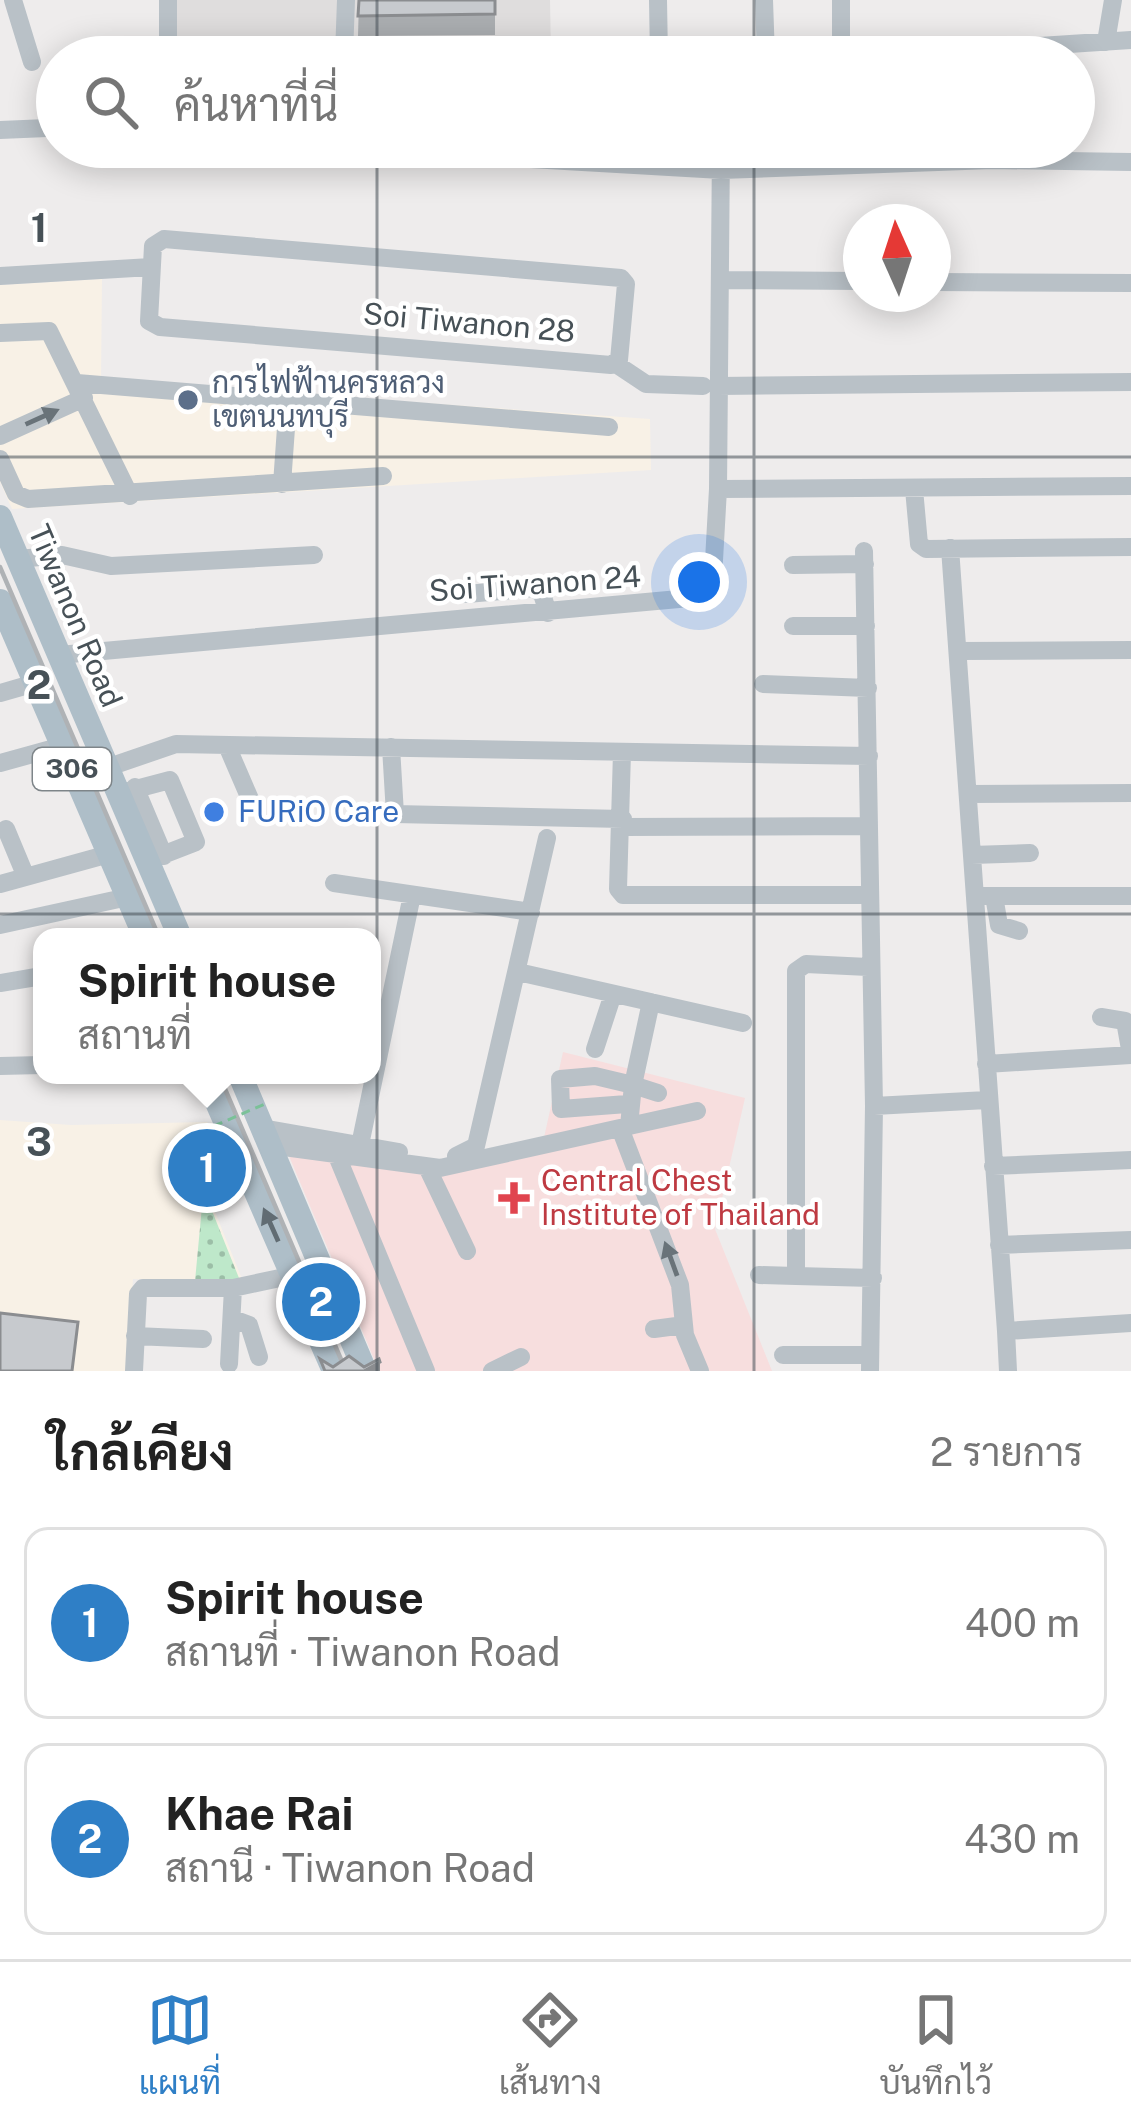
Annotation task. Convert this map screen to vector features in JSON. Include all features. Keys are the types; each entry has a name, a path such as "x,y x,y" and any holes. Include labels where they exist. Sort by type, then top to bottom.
{"main road":[{"name":"Tiwanon Road","path":"0,518 106,768 126,790 156,858 177,928"},
{"name":"Tiwanon Road","path":"0,601 142,928"},
{"path":"209,1084 334,1371"},
{"path":"245,1084 266,1125 365,1371"}],"street":[{"path":"13,0 32,62"},
{"path":"168,0 168,36"},
{"path":"345,36 346,0"},
{"path":"658,0 659,36"},
{"path":"764,0 765,36"},
{"path":"841,36 842,0"},
{"path":"1106,42 1113,0"},
{"path":"1095,43 1131,40"},
{"path":"0,130 36,128"},
{"path":"1095,161 1131,162"},
{"path":"696,168 775,168"},
{"path":"721,170 720,280 711,386 718,489 1131,486"},
{"name":"Soi Tiwanon 28","path":"164,239 621,278 626,284 616,364 160,327 149,320 153,245 164,239"},
{"path":"0,276 151,267"},
{"path":"720,280 843,281"},
{"path":"951,282 1131,283"},
{"path":"0,333 49,331 130,496"},
{"path":"616,364 646,384 1131,382"},
{"path":"0,436 81,390 288,400 609,427"},
{"path":"282,484 288,400"},
{"path":"0,459 20,497 130,496 383,476"},
{"name":"Soi Tiwanon 24","path":"59,655 712,596 718,489"},
{"path":"914,489 919,544 1131,547"},
{"path":"950,548 972,855 999,925 1019,931"},
{"path":"18,559 62,555 111,566 314,554"},
{"path":"783,1355 870,1363 872,1278 874,1106 864,558 793,565"},
{"path":"467,595 533,588 542,594 548,613"},
{"path":"794,626 866,626"},
{"path":"959,651 1131,650"},
{"path":"0,693 35,682"},
{"path":"763,684 868,688"},
{"path":"106,768 176,745 869,756"},
{"path":"0,763 62,746"},
{"path":"391,747 395,814 623,824 867,826"},
{"path":"228,748 253,806"},
{"path":"622,752 618,889 632,898 867,896"},
{"path":"167,778 196,842 156,858 149,818 126,790 167,778"},
{"path":"968,794 1131,794"},
{"path":"149,818 180,807"},
{"path":"6,829 26,877"},
{"path":"266,1125 439,1159 471,1152 548,838"},
{"path":"972,855 1030,853"},
{"path":"0,884 109,854"},
{"path":"334,883 531,912"},
{"path":"381,1043 412,895"},
{"path":"985,896 1131,896"},
{"path":"985,896 987,1100 1008,1371"},
{"path":"0,925 128,897"},
{"path":"796,1276 796,971 806,964 868,967"},
{"path":"518,972 743,1023"},
{"path":"0,983 33,978"},
{"path":"381,987 392,989"},
{"path":"595,1049 613,994"},
{"path":"651,1002 624,1127 680,1285 684,1325 700,1371"},
{"path":"689,1033 694,1012"},
{"path":"986,1064 1131,1054 1125,1021 1101,1017"},
{"path":"0,1066 33,1065"},
{"path":"360,1145 373,1084"},
{"path":"630,1095 658,1093"},
{"path":"874,1106 987,1100"},
{"path":"266,1125 337,1156 428,1167 698,1111"},
{"path":"337,1156 426,1371"},
{"path":"993,1166 1131,1160"},
{"path":"428,1167 467,1251"},
{"path":"999,1245 1131,1240"},
{"path":"134,1371 137,1294 143,1288 232,1288 294,1275"},
{"path":"759,1275 872,1278"},
{"path":"229,1364 232,1288"},
{"path":"233,1319 249,1325 260,1357"},
{"path":"1006,1331 1131,1323"},
{"path":"654,1328 684,1325"},
{"path":"135,1336 203,1339"},
{"path":"492,1371 521,1357"}],"path":[{"path":"214,1126 266,1125"}],"shaded area":[{"path":"163,0 550,0 551,36 160,36"},
{"name":"การไฟฟ้านครหลวง เขตนนทบุรี","path":"102,279 101,380 650,419 651,470 12,509 0,482 0,285"},
{"name":"Central Chest Institute of Thailand","path":"563,1052 745,1098 715,1229 772,1371 379,1371 284,1144 440,1166 543,1142"},
{"path":"0,1120 71,1125 207,1122 247,1187 211,1202 244,1284 133,1279 127,1371 0,1371"}],"green space":[{"path":"231,1174 237,1187 208,1201 241,1283 195,1281 204,1185"}],"building":[{"path":"359,0 495,0 495,14 358,16"},
{"path":"0,1313 78,1322 72,1371 0,1371"},
{"path":"349,1356 364,1367 380,1362 364,1371 325,1371 320,1359 333,1367"}],"railway":[{"path":"0,567 155,928"},
{"path":"223,1084 346,1371"}],"place":[{"name":"การไฟฟ้านครหลวง เขตนนทบุรี","path":"188,400"},
{"name":"FURiO Care","path":"214,812"},
{"name":"Spirit house","path":"207,1168"},
{"name":"Central Chest Institute of Thailand","path":"514,1198"},
{"name":"Khae Rai","path":"321,1302"}]}
